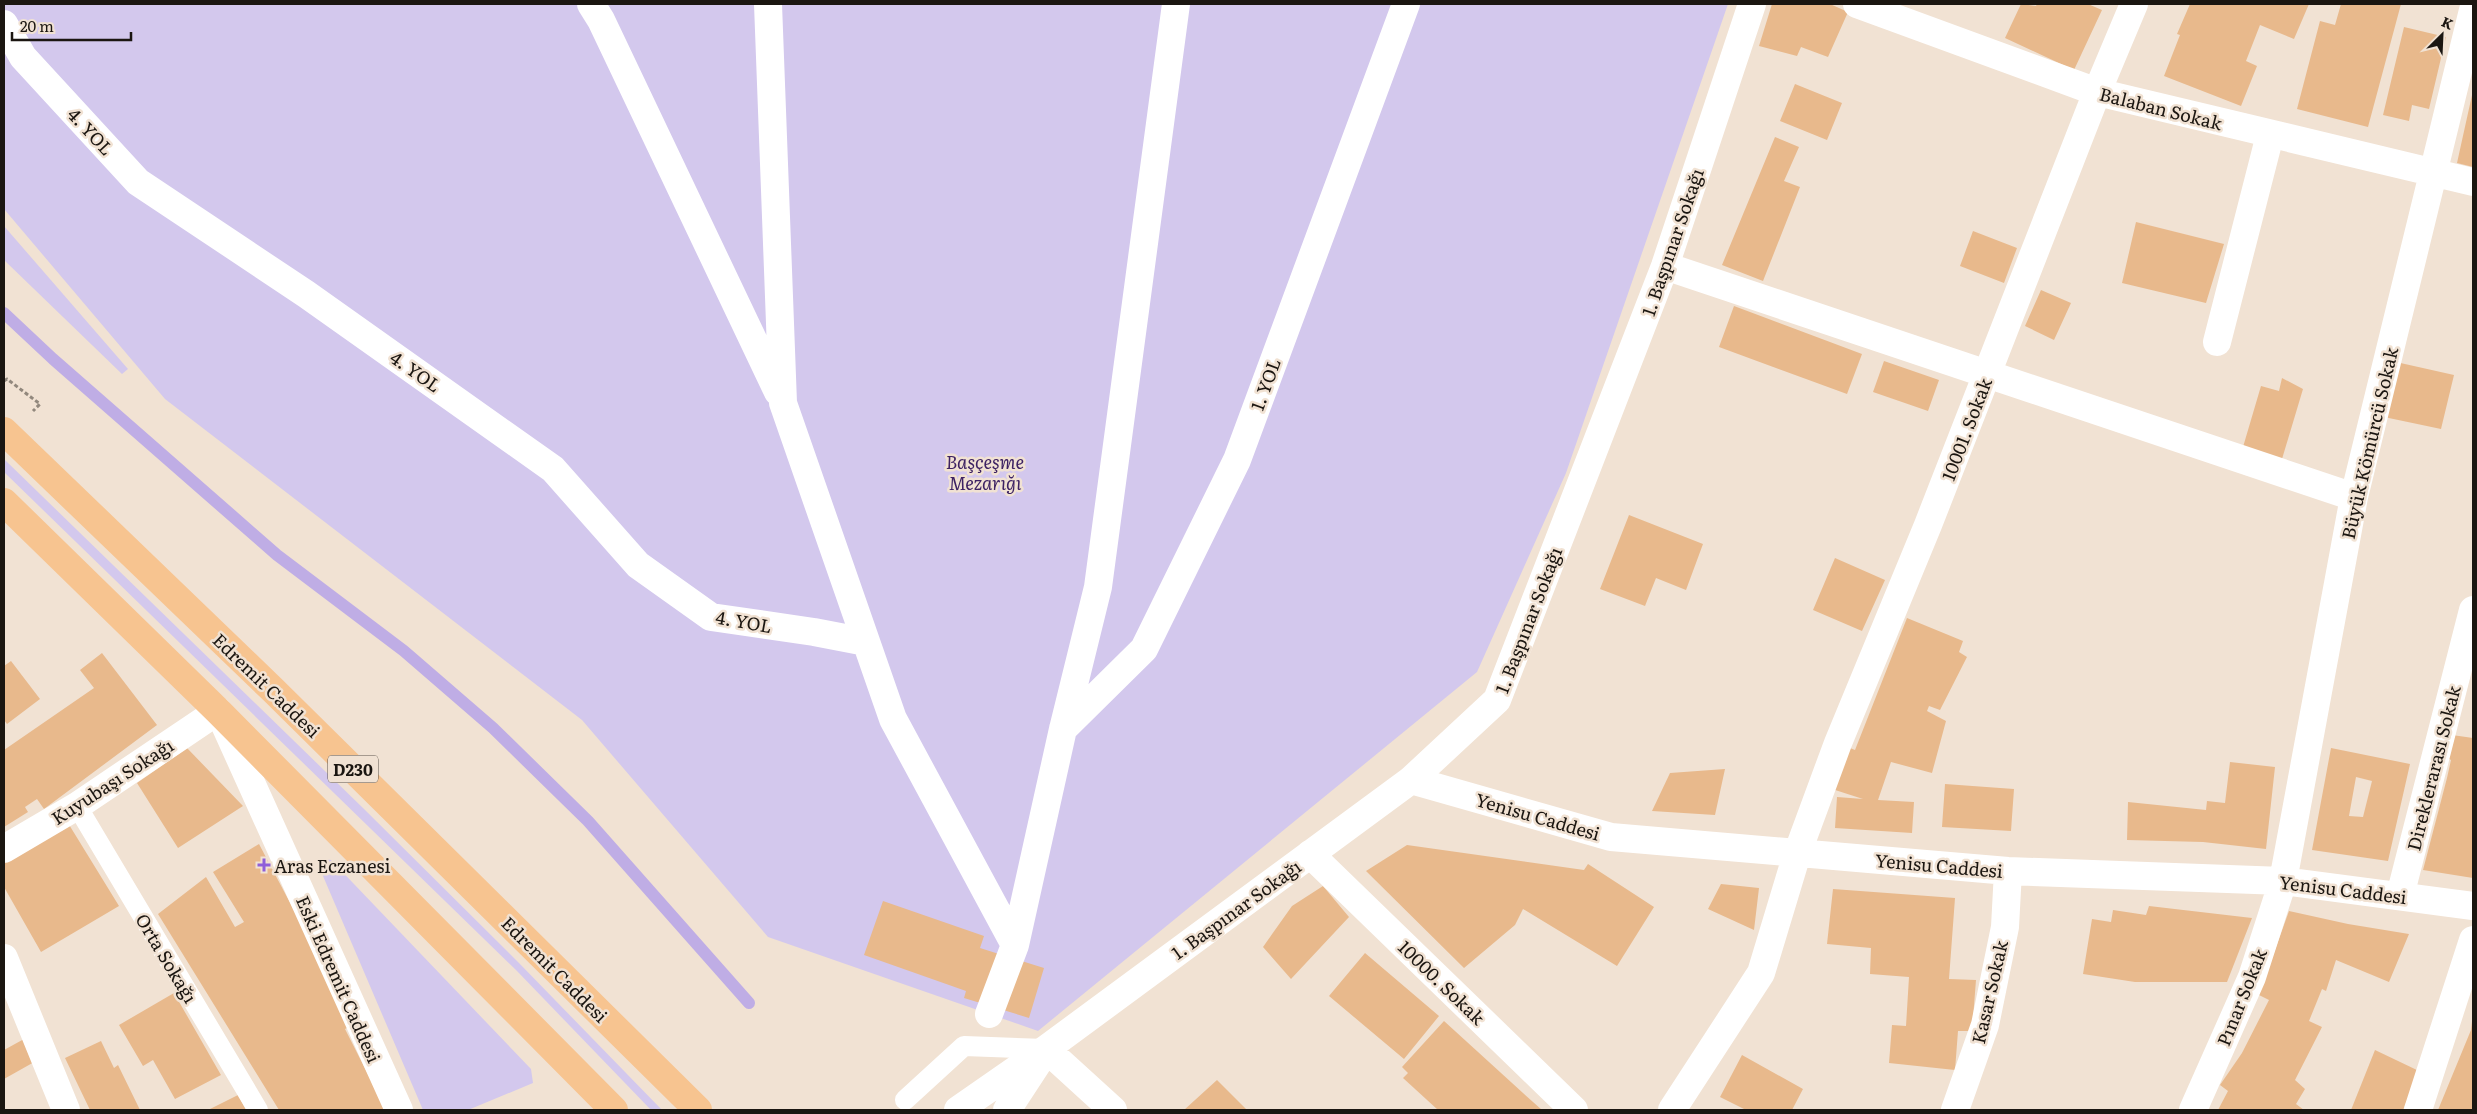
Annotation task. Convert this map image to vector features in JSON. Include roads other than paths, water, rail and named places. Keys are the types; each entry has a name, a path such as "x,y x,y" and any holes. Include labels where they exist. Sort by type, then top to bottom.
{"highway":[{"name":"Edremit Caddesi","path":"4,431 274,690 698,1110"},
{"path":"4,502 218,711 614,1110"}],"street":[{"path":"591,4 783,403 893,719 1015,945"},
{"path":"768,4 783,403"},
{"path":"989,1014 1015,945 1063,729 1098,588 1176,4"},
{"name":"1. YOL","path":"1063,729 1144,649 1237,460 1406,4"},
{"name":"1. Başpınar Sokağı","path":"958,1110 1046,1049 1411,780 1497,700 1665,266 1752,4"},
{"name":"Balaban Sokak","path":"1858,4 2097,92 2434,175 2473,182"},
{"name":"10001. Sokak","path":"1797,854 1838,743 1928,525 2097,92 2134,4"},
{"name":"Büyük Kömürcü Sokak","path":"2283,881 2354,497 2473,10"},
{"name":"4. YOL","path":"4,24 23,57 138,182 306,294 553,469 638,566 712,617 814,632 866,642"},
{"path":"2218,342 2270,135"},
{"path":"1665,266 2354,497"},
{"name":"Direklerarası Sokak","path":"2400,896 2473,610"},
{"name":"Kuyubaşı Sokağı","path":"4,849 77,806 218,711"},
{"name":"Eski Edremit Caddesi","path":"218,711 399,1110"},
{"name":"Yenisu Caddesi","path":"1411,780 1612,837 2008,871 2283,881 2473,906"},
{"name":"10000. Sokak","path":"1310,854 1574,1110"},
{"path":"1672,1110 1761,972 1797,854"},
{"name":"Kasar Sokak","path":"1954,1110 1985,1025 2004,926 2008,871"},
{"name":"Pınar Sokak","path":"2193,1110 2252,977 2283,881"},
{"path":"2418,1110 2473,940"},
{"path":"4,958 66,1110"},
{"path":"1007,1110 1046,1049 1113,1110"}],"lane":[{"name":"Orta Sokağı","path":"77,806 258,1110"},
{"path":"905,1100 964,1046 1046,1049"}],"waterway":[{"path":"4,313 53,359 277,555 404,651 493,728 588,821 749,1003"}],"place":[{"name":"Aras Eczanesi","path":"264,865"}],"park label":[{"name":"Başçeşme Mezarığı","path":"985,471"}]}
